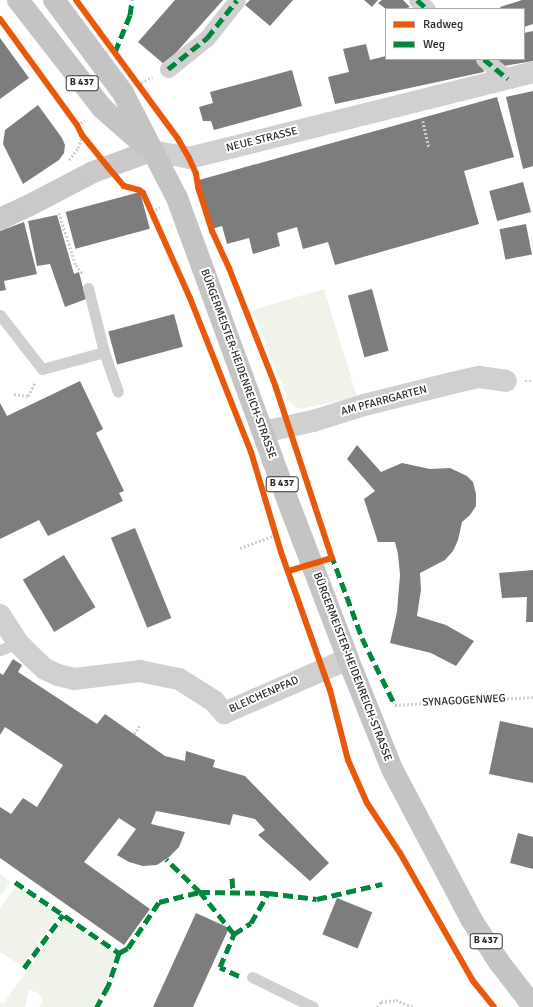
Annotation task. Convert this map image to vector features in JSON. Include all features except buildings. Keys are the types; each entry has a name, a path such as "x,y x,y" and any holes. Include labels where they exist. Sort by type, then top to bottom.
{"main road":[{"name":"BÜRGERMEISTER-HEIDENREICH-STRASSE","path":"18,0 102,108 151,151"},
{"name":"BÜRGERMEISTER-HEIDENREICH-STRASSE","path":"54,0 123,93 181,209 348,659 392,769 471,919 499,962 533,1006"},
{"path":"0,219 93,172 151,151"}],"street":[{"path":"168,69 206,38 237,0"},
{"path":"418,0 426,8"},
{"path":"485,60 508,79"},
{"name":"NEUE STRASSE","path":"151,151 189,158 533,72"},
{"name":"AM PFARRGARTEN","path":"263,432 313,421 364,405 479,377 506,380"},
{"name":"BLEICHENPFAD","path":"0,615 9,646 45,669 58,675 74,679 140,671 179,679 214,701 224,713 348,659"}],"lane":[{"path":"88,288 104,352 118,392"},
{"path":"0,315 42,370 104,352"},
{"path":"252,977 313,1007"}],"path":[{"path":"422,118 430,147"},
{"path":"53,193 76,265 82,271 88,288"},
{"path":"14,394 28,396 42,370"},
{"path":"240,548 276,535"},
{"path":"288,571 330,690 348,760 367,803 400,853 473,982 494,1007"},
{"path":"134,734 140,725"},
{"path":"376,1007 381,1002 396,1000 414,1007"}],"shaded area":[{"path":"324,289 357,397 300,409 289,402 252,310"},
{"path":"0,874 10,882 0,897"},
{"path":"16,886 58,915 22,966 0,952 0,908"},
{"path":"64,919 116,955 96,1007 39,1007 43,1003 41,997 36,992 29,990 25,1007 0,1007 0,1002 3,1004"}],"marked path":[{"path":"115,52 130,15 132,0"},
{"path":"168,69 207,38 237,0"},
{"path":"417,0 426,8"},
{"path":"485,60 508,79"},
{"path":"331,554 362,638 395,705"},
{"path":"119,953 128,948 159,902 200,892 166,859"},
{"path":"232,878 233,893"},
{"path":"15,882 119,953 108,986 97,1007"},
{"path":"239,976 220,967 234,934 200,892 268,893 317,899 382,884"},
{"path":"234,934 251,923 268,893"},
{"path":"24,968 63,915"}],"cycle path":[{"path":"76,0 178,139 189,158 196,174 198,187 212,231 229,268 275,385 332,558 288,571"},
{"path":"0,19 77,125 82,135 107,166 124,186 139,190 143,193 190,298 251,452 281,552 330,690 348,760 367,803 400,853 473,981 494,1007"}]}
